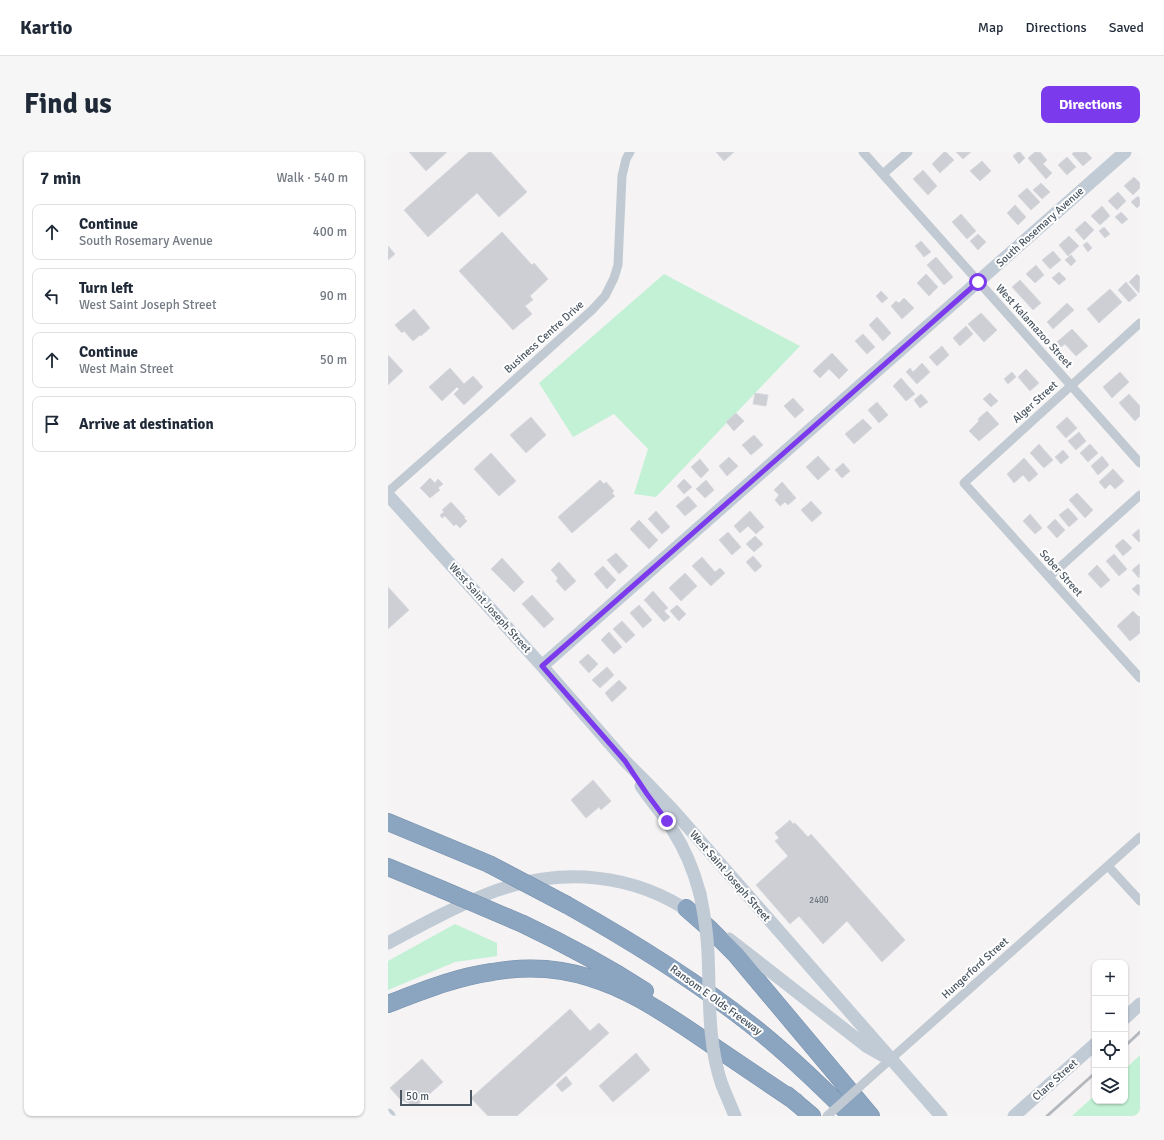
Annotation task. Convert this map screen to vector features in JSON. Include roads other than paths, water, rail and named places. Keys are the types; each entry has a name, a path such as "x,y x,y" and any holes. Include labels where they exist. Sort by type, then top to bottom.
{"highway":[{"name":"Ransom E Olds Freeway","path":"388,822 489,864 567,905 654,956 727,1006 766,1036 851,1116"},
{"path":"388,867 522,924 592,959 648,992 717,1038 768,1078 812,1116"},
{"path":"686,908 736,955 871,1116"},
{"path":"388,1004 449,982 493,971 533,969 583,975 602,981 622,990 653,1007 702,1038 796,1102"}],"street":[{"name":"Business Centre Drive","path":"388,494 592,310 605,296 614,278 618,265 622,176 626,159 630,152"},
{"name":"West Kalamazoo Street","path":"863,152 1140,463"},
{"path":"883,174 908,152"},
{"name":"South Rosemary Avenue","path":"542,666 1125,152"},
{"name":"Alger Street","path":"964,483 1140,323"},
{"name":"Sober Street","path":"964,483 1138,672"},
{"name":"West Saint Joseph Street","path":"388,494 625,761 673,810 941,1116"},
{"path":"1049,577 1140,495"},
{"path":"625,761 672,828 690,863 700,894 706,925 710,1026 713,1052 717,1072 735,1116"},
{"name":"Hungerford Street","path":"827,1116 1140,837"},
{"path":"1108,866 1140,901"},
{"path":"388,943 449,911 482,896 510,886 550,877 583,876 614,880 663,896 686,908 743,950 866,1046 891,1059"},
{"path":"1128,1015 1140,1004"},
{"name":"Clare Street","path":"1014,1116 1092,1047"}],"railway":[{"path":"1128,1043 1140,1032"},
{"path":"1047,1116 1092,1076"}]}
